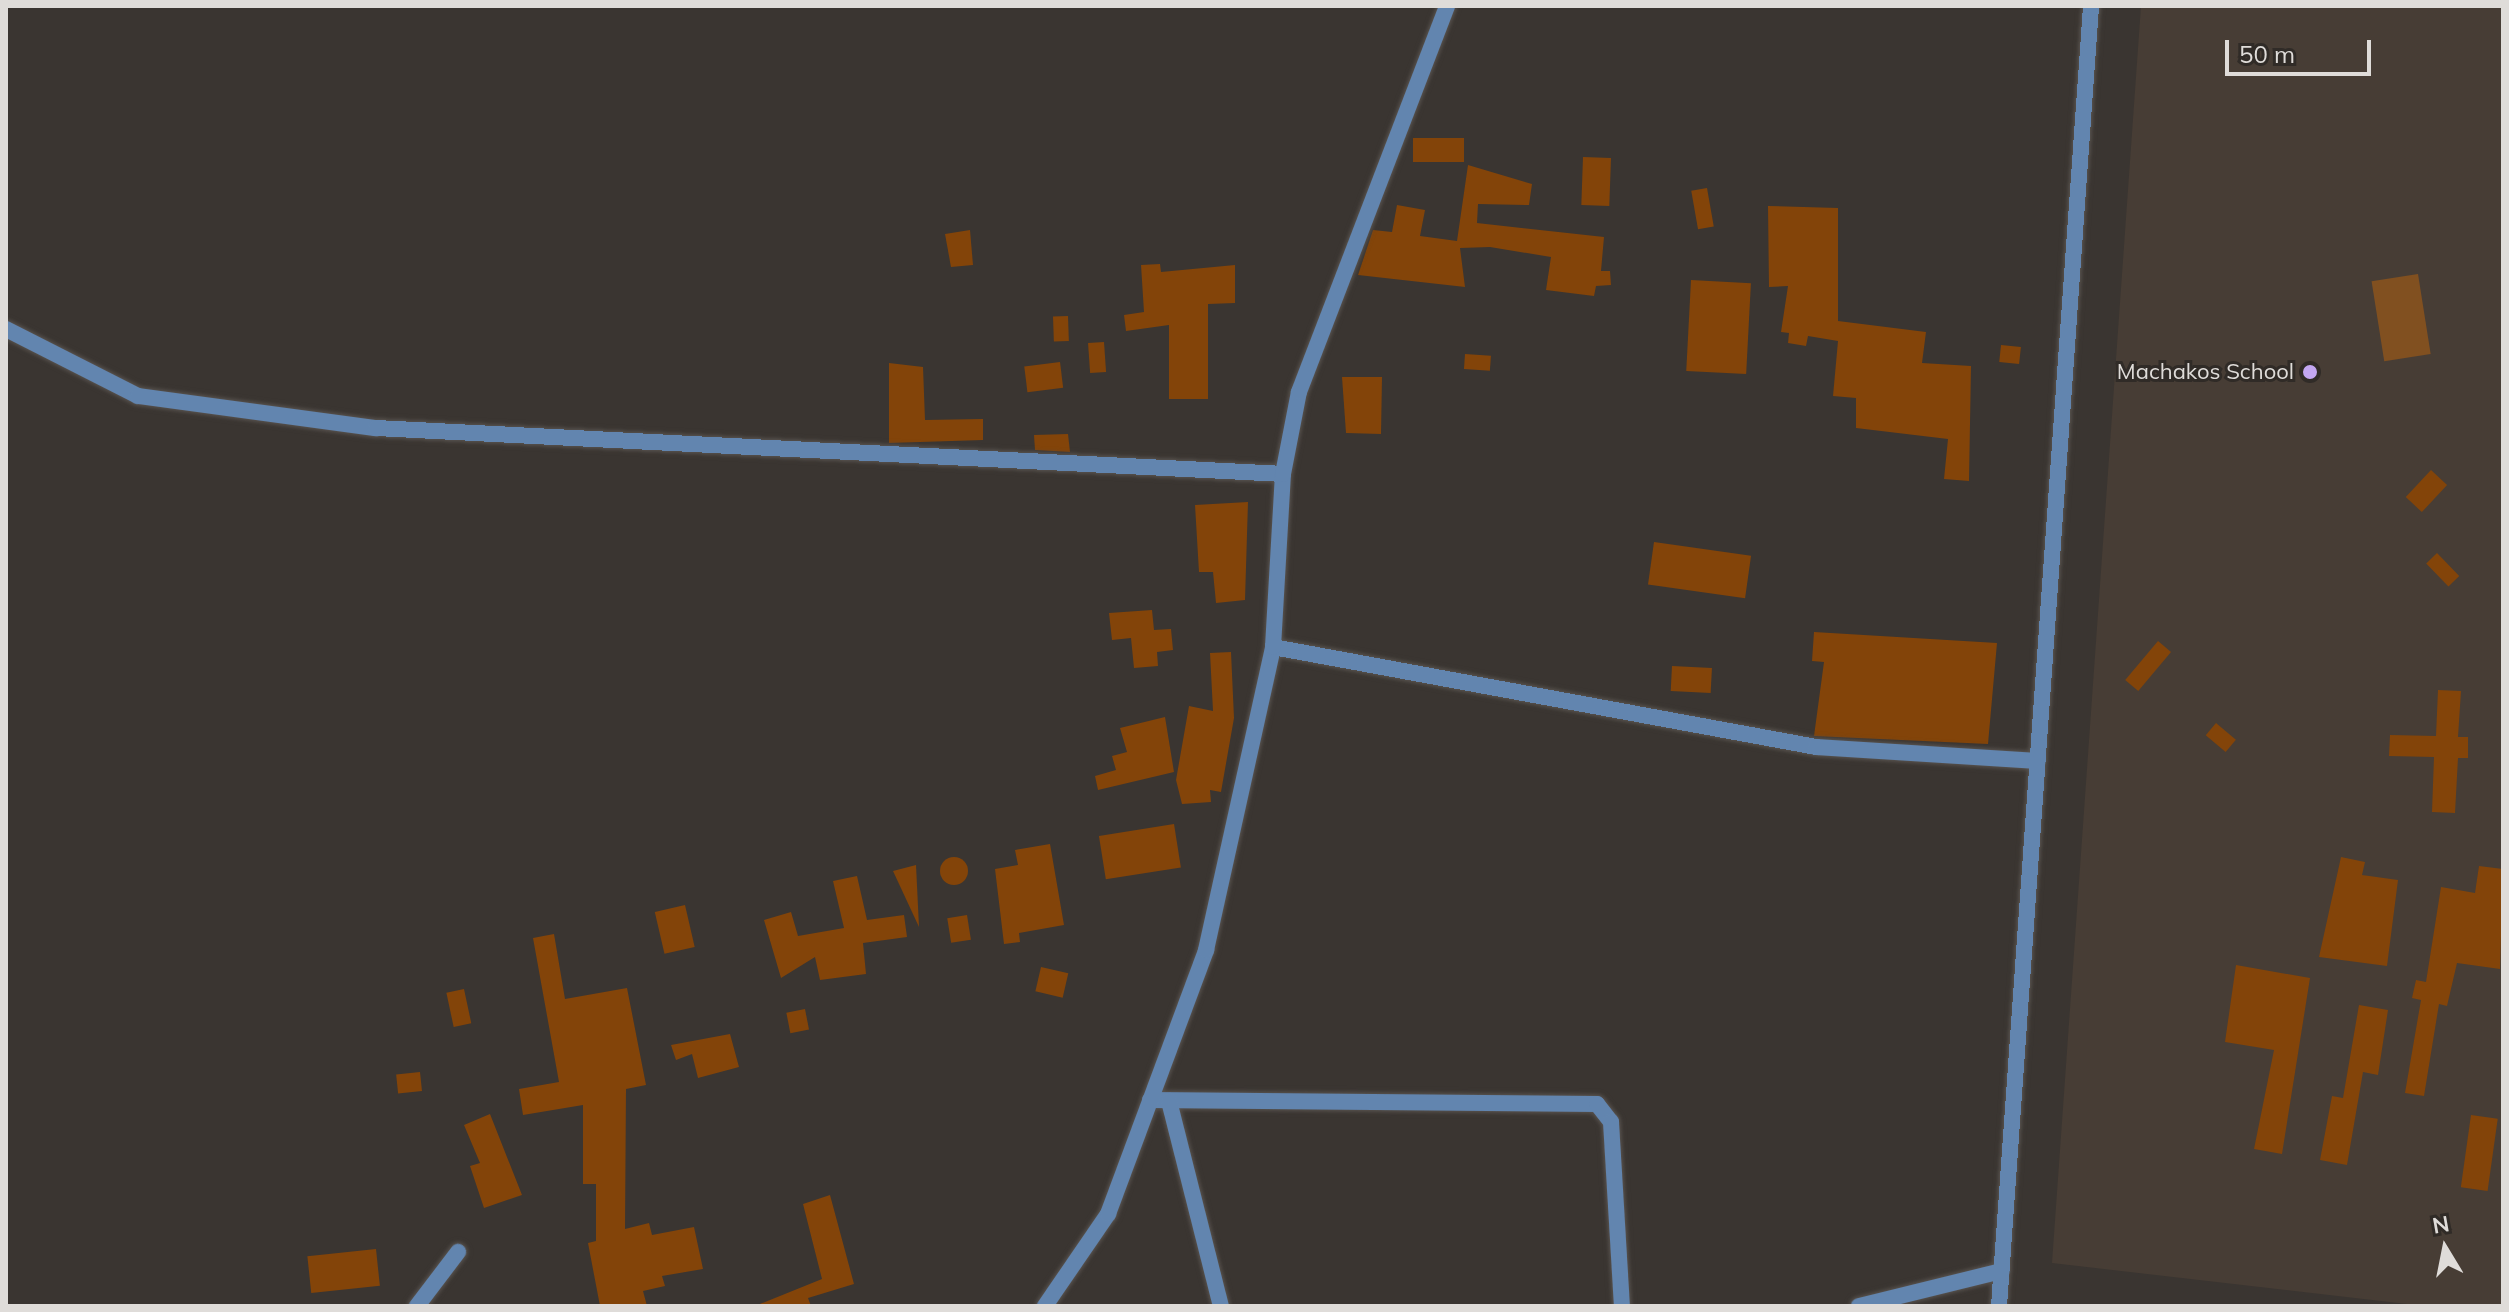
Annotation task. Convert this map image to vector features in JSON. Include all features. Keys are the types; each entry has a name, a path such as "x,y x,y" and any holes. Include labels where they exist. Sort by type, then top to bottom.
{"street":[{"path":"1045,1306 1108,1214 1206,950 1273,647 1283,474 1314,347 1447,6"},
{"path":"1999,1306 2091,6"},
{"path":"6,329 138,396 329,423 515,440 659,439 869,458 1283,474"},
{"path":"1273,647 1816,747 2038,761"},
{"path":"1150,1100 1597,1104 1611,1122 1622,1306"},
{"path":"1169,1101 1221,1306"},
{"path":"417,1306 458,1252"},
{"path":"1859,1306 2002,1271"}],"shaded area":[{"name":"Machakos School","path":"2141,6 2503,6 2503,1306 2424,1306 2052,1263"},
{"path":"2418,274 2431,354 2384,361 2372,281"}],"building":[{"path":"1413,138 1464,138 1464,162 1413,162"},
{"path":"1583,157 1611,158 1609,206 1581,205"},
{"path":"1468,165 1532,184 1529,205 1478,204 1477,223 1604,237 1601,271 1610,271 1611,285 1596,286 1594,296 1546,290 1551,257 1490,247 1460,248 1465,287 1358,275 1373,230 1392,232 1397,205 1425,210 1420,236 1457,241"},
{"path":"1707,188 1714,226 1698,229 1691,191"},
{"path":"1768,206 1838,208 1838,321 1926,332 1922,363 1971,366 1969,481 1944,479 1948,439 1856,428 1856,398 1833,396 1838,341 1808,336 1806,346 1788,343 1789,333 1781,332 1788,286 1769,287"},
{"path":"970,230 973,265 951,267 945,234"},
{"path":"1160,264 1161,272 1235,265 1235,303 1208,304 1208,399 1169,399 1169,325 1126,331 1124,315 1144,312 1141,265"},
{"path":"1691,280 1751,283 1746,374 1686,371"},
{"path":"1068,316 1069,341 1054,342 1053,317"},
{"path":"1104,342 1106,372 1090,373 1088,343"},
{"path":"2001,345 2021,347 2019,364 1999,362"},
{"path":"1465,354 1491,356 1490,371 1464,369"},
{"path":"1060,362 1063,388 1027,392 1024,366"},
{"path":"889,363 923,367 925,420 983,419 983,440 889,443"},
{"path":"1342,377 1382,377 1381,434 1346,433"},
{"path":"1068,434 1070,452 1035,450 1034,435"},
{"path":"2431,470 2447,485 2422,512 2406,497"},
{"path":"1248,502 1245,600 1216,603 1213,572 1199,572 1195,505"},
{"path":"1654,542 1751,556 1745,598 1648,585"},
{"path":"2437,553 2459,576 2448,586 2426,563"},
{"path":"1152,610 1154,630 1171,629 1173,650 1157,652 1158,666 1134,668 1131,638 1112,640 1109,613"},
{"path":"1814,632 1997,643 1988,744 1814,736 1824,662 1812,661"},
{"path":"2158,641 2171,652 2138,691 2125,680"},
{"path":"1231,652 1234,718 1221,792 1210,790 1211,802 1182,804 1176,780 1189,706 1213,711 1210,653"},
{"path":"1672,666 1712,668 1711,693 1671,691"},
{"path":"2438,690 2461,691 2458,737 2468,737 2468,758 2458,758 2455,813 2432,812 2434,757 2389,756 2390,735 2436,736"},
{"path":"1165,717 1174,772 1098,790 1095,776 1116,770 1112,756 1127,752 1120,728"},
{"path":"2216,723 2236,740 2226,752 2206,735"},
{"path":"1174,824 1181,867 1106,879 1099,836"},
{"path":"1050,844 1064,925 1019,933 1020,942 1004,944 995,869 1018,865 1015,850"},
{"path":"954,857 964,861 968,871 964,881 954,885 944,881 940,871 944,861"},
{"path":"2341,857 2365,862 2362,875 2398,880 2387,966 2319,957"},
{"path":"916,865 919,927 893,871"},
{"path":"2479,866 2503,869 2500,969 2457,963 2447,1006 2439,1004 2424,1096 2405,1093 2421,1000 2412,998 2416,980 2426,982 2441,887 2475,893"},
{"path":"857,876 867,920 904,915 907,937 863,943 866,974 820,980 815,957 781,978 764,920 791,912 798,936 844,928 833,881"},
{"path":"685,905 695,947 664,954 655,912"},
{"path":"967,915 971,940 951,943 947,918"},
{"path":"554,934 565,999 627,988 646,1085 626,1089 625,1229 649,1223 652,1235 694,1227 703,1269 662,1276 665,1286 643,1291 647,1306 600,1306 588,1243 596,1241 596,1184 583,1184 583,1105 523,1115 519,1089 559,1082 533,938"},
{"path":"2236,965 2310,978 2282,1154 2254,1149 2274,1050 2225,1042"},
{"path":"1041,967 1068,973 1063,998 1035,991"},
{"path":"464,989 471,1023 454,1027 446,993"},
{"path":"2359,1005 2388,1010 2378,1075 2363,1072 2347,1165 2320,1160 2332,1096 2343,1098"},
{"path":"805,1009 809,1030 790,1033 786,1013"},
{"path":"730,1034 739,1067 698,1078 692,1054 676,1060 671,1045"},
{"path":"420,1072 422,1091 398,1093 396,1075"},
{"path":"490,1114 522,1195 484,1208 470,1166 480,1163 464,1125"},
{"path":"2471,1115 2498,1119 2488,1191 2461,1187"},
{"path":"830,1195 854,1284 808,1298 811,1306 755,1306 822,1279 803,1204"},
{"path":"376,1249 380,1286 311,1293 307,1256"}],"place":[{"name":"Machakos School","path":"2310,372"}]}
